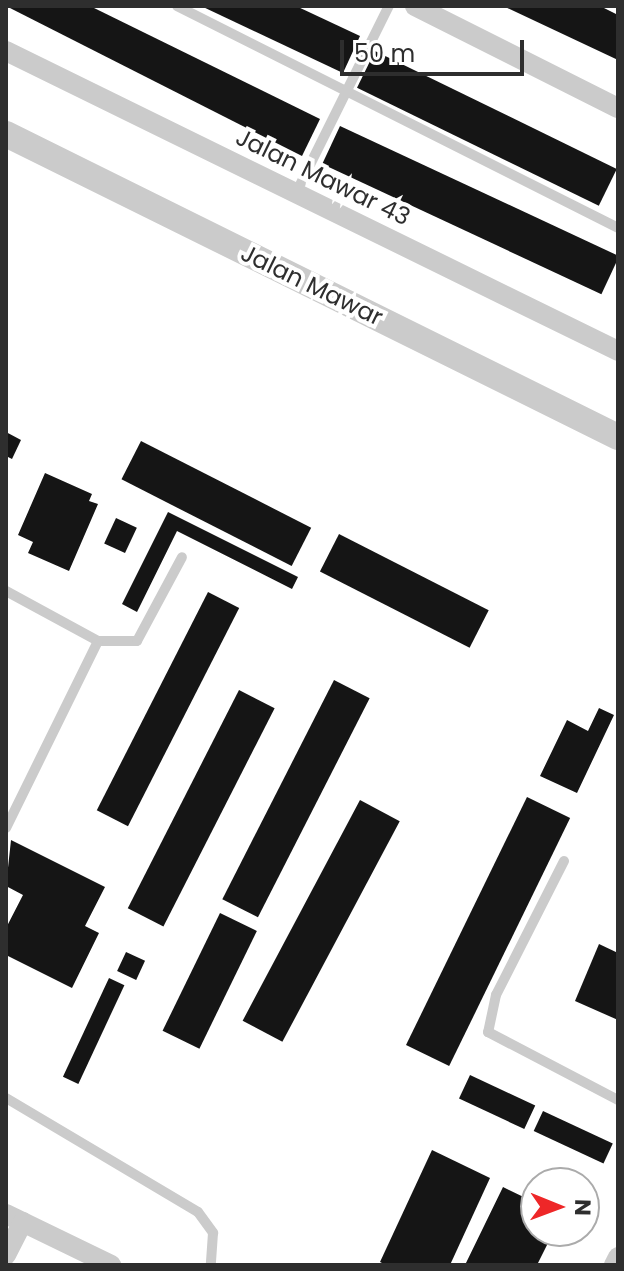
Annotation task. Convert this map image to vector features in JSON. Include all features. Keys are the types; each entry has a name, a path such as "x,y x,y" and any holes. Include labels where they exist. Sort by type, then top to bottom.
{"street":[{"path":"415,6 618,108"},
{"name":"Jalan Mawar 43","path":"6,51 618,351"},
{"name":"Jalan Mawar","path":"6,134 616,428"},
{"path":"6,1255 14,1218 111,1265"},
{"path":"614,1265 618,1257"}],"lane":[{"path":"177,6 618,228"},
{"path":"296,193 389,6"},
{"path":"6,591 98,641 137,641 182,557"},
{"path":"6,828 98,641"},
{"path":"564,861 496,995 488,1032 618,1100"},
{"path":"6,1098 198,1212 213,1233 211,1265"}],"building":[{"path":"6,6 90,6 320,119 302,156"},
{"path":"201,6 296,6 360,36 343,73"},
{"path":"503,6 604,8 618,15 618,60"},
{"path":"375,51 617,169 599,206 357,88"},
{"path":"340,126 618,256 601,294 322,164"},
{"path":"6,432 21,440 12,459 6,456"},
{"path":"141,441 311,528 292,566 121,479"},
{"path":"45,473 92,494 89,501 98,504 69,571 28,553 33,542 18,535"},
{"path":"168,512 298,577 292,589 177,531 137,612 122,604"},
{"path":"116,518 137,528 125,553 104,543"},
{"path":"339,534 489,610 470,648 320,571"},
{"path":"208,592 239,608 128,826 97,810"},
{"path":"334,680 370,698 258,917 222,899"},
{"path":"239,690 275,708 163,926 128,908"},
{"path":"599,708 614,715 577,793 540,776 567,720 588,731"},
{"path":"527,797 570,818 449,1066 406,1045"},
{"path":"360,800 400,821 282,1042 243,1021"},
{"path":"11,840 105,887 85,926 99,933 72,988 6,955 6,928 23,895 6,886"},
{"path":"220,913 257,931 199,1049 163,1031"},
{"path":"599,944 618,953 618,1020 575,1001"},
{"path":"126,952 145,961 136,980 117,971"},
{"path":"109,978 124,985 78,1084 63,1077"},
{"path":"470,1075 535,1105 524,1129 459,1099"},
{"path":"543,1111 613,1144 603,1163 534,1131"},
{"path":"432,1150 490,1178 450,1265 386,1265 380,1262"},
{"path":"503,1187 520,1195 520,1247 546,1247 537,1265 465,1265"}]}
